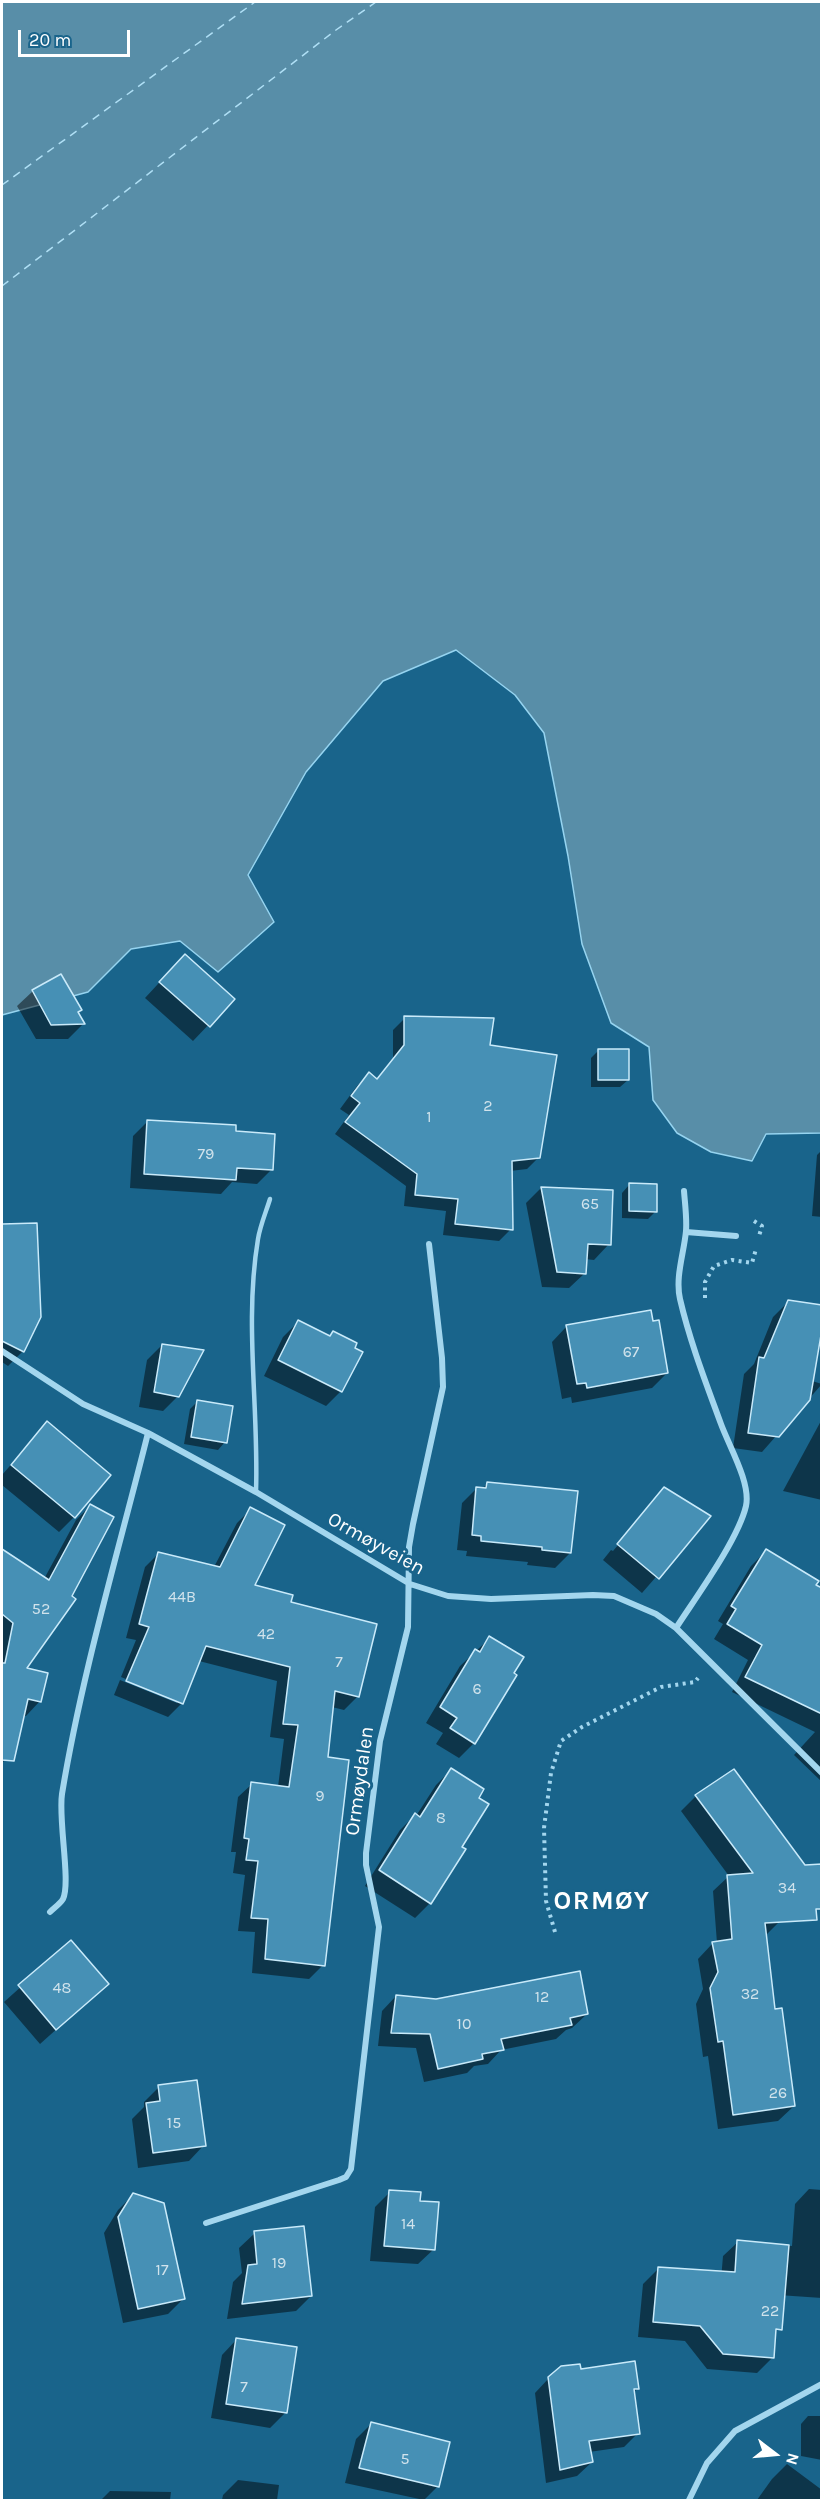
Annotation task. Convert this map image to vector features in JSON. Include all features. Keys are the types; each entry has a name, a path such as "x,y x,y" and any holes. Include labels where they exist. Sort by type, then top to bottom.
{"street":[{"path":"676,1628 723,1553 746,1506 747,1496 737,1463 695,1352 679,1296 686,1232 684,1191"},
{"path":"686,1232 736,1236"},
{"name":"Ormøydalen","path":"206,2223 329,2184 346,2177 351,2169 379,1927 366,1865 366,1853 380,1741 408,1627 409,1547 412,1524 443,1387 442,1358 429,1244"},
{"name":"Ormøyveien","path":"2,1351 83,1404 148,1433 256,1492 410,1584 448,1596 491,1599 593,1594 614,1596 656,1614 676,1628 822,1773"},
{"path":"50,1912 62,1900 66,1886 60,1809 66,1772 94,1642 148,1433"},
{"path":"689,2500 707,2463 735,2431 822,2384"}],"lane":[{"path":"256,1492 258,1446 250,1324 258,1238 270,1199"}],"path":[{"path":"705,1301 705,1282 714,1266 732,1260 752,1263 762,1226 746,1220"},
{"path":"555,1932 546,1901 544,1828 545,1805 553,1765 561,1741 582,1727 661,1688 695,1682 710,1664"}],"water":[{"path":"2,2 821,2 821,1133 766,1134 752,1161 711,1152 677,1133 653,1100 649,1047 611,1023 582,944 568,856 544,733 515,695 456,650 383,681 306,772 248,875 274,922 218,972 180,941 131,949 88,992 2,1015"}],"building":[{"path":"185,954 235,999 210,1027 159,982"},
{"path":"61,974 82,1010 78,1012 85,1024 51,1025 32,990"},
{"path":"404,1016 494,1018 490,1045 557,1055 540,1158 512,1161 513,1230 455,1224 458,1199 415,1195 417,1174 345,1122 360,1103 351,1096 369,1072 377,1079 404,1045"},
{"path":"598,1049 629,1049 629,1080 598,1080"},
{"path":"147,1120 236,1125 236,1131 275,1134 273,1170 237,1168 236,1180 144,1174"},
{"path":"629,1183 657,1184 657,1212 629,1211"},
{"path":"541,1187 613,1190 611,1245 588,1244 586,1274 557,1272"},
{"path":"37,1223 41,1317 24,1352 2,1341 2,1224"},
{"path":"788,1300 822,1305 822,1329 810,1400 779,1437 748,1433 759,1357 764,1358"},
{"path":"651,1310 653,1321 659,1320 668,1373 587,1388 586,1383 577,1384 566,1325"},
{"path":"298,1320 330,1336 333,1331 357,1343 355,1348 363,1352 342,1392 278,1360"},
{"path":"162,1344 204,1350 179,1397 154,1392"},
{"path":"197,1400 233,1406 227,1443 191,1437"},
{"path":"47,1421 111,1475 75,1518 11,1465"},
{"path":"487,1482 578,1491 571,1553 542,1550 542,1547 481,1541 481,1536 472,1535 476,1487 486,1488"},
{"path":"664,1487 711,1516 659,1579 617,1544"},
{"path":"90,1504 114,1517 72,1596 76,1599 27,1668 48,1673 41,1702 28,1699 14,1761 2,1760 2,1663 5,1663 13,1623 2,1614 2,1549 49,1580"},
{"path":"250,1507 285,1525 255,1585 293,1595 291,1602 377,1624 359,1697 335,1691 328,1757 349,1760 325,1966 265,1959 268,1919 251,1918 258,1861 246,1860 249,1839 244,1838 251,1782 289,1787 298,1725 283,1724 290,1667 206,1646 183,1704 126,1681 149,1627 139,1624 158,1552 220,1567"},
{"path":"766,1549 819,1581 816,1585 822,1588 822,1714 745,1677 762,1645 727,1624 736,1609 731,1606"},
{"path":"489,1636 524,1657 514,1673 517,1675 475,1744 450,1728 457,1718 440,1707 475,1649 480,1652"},
{"path":"451,1768 484,1789 479,1798 489,1804 462,1847 466,1849 431,1904 379,1870 415,1813 420,1817"},
{"path":"734,1769 805,1865 822,1864 822,1909 816,1909 817,1920 765,1923 775,2009 782,2008 795,2106 733,2115 723,2041 718,2042 710,1988 718,1972 712,1942 732,1939 727,1875 753,1873 695,1795"},
{"path":"71,1940 109,1984 56,2030 18,1985"},
{"path":"580,1971 588,2014 570,2018 572,2025 501,2039 504,2050 482,2054 483,2059 438,2069 430,2034 391,2033 396,1995 436,1999"},
{"path":"197,2080 206,2146 153,2153 146,2103 160,2101 158,2085"},
{"path":"389,2190 421,2192 420,2201 439,2202 435,2250 384,2246"},
{"path":"133,2193 164,2203 185,2299 138,2309 118,2217"},
{"path":"304,2226 312,2296 242,2304 248,2265 257,2264 254,2231"},
{"path":"737,2240 789,2245 782,2330 776,2329 774,2358 723,2354 700,2326 653,2322 658,2267 735,2272"},
{"path":"236,2338 297,2347 287,2413 226,2404"},
{"path":"635,2361 639,2389 634,2389 640,2434 589,2441 593,2462 560,2470 548,2377 561,2366 580,2364 581,2369"},
{"path":"371,2422 450,2442 439,2487 359,2468"}],"ferry route":[{"path":"2,185 255,2"},
{"path":"2,286 336,30 376,2"}],"district":[{"name":"ORMØY","path":"602,1902"}]}
